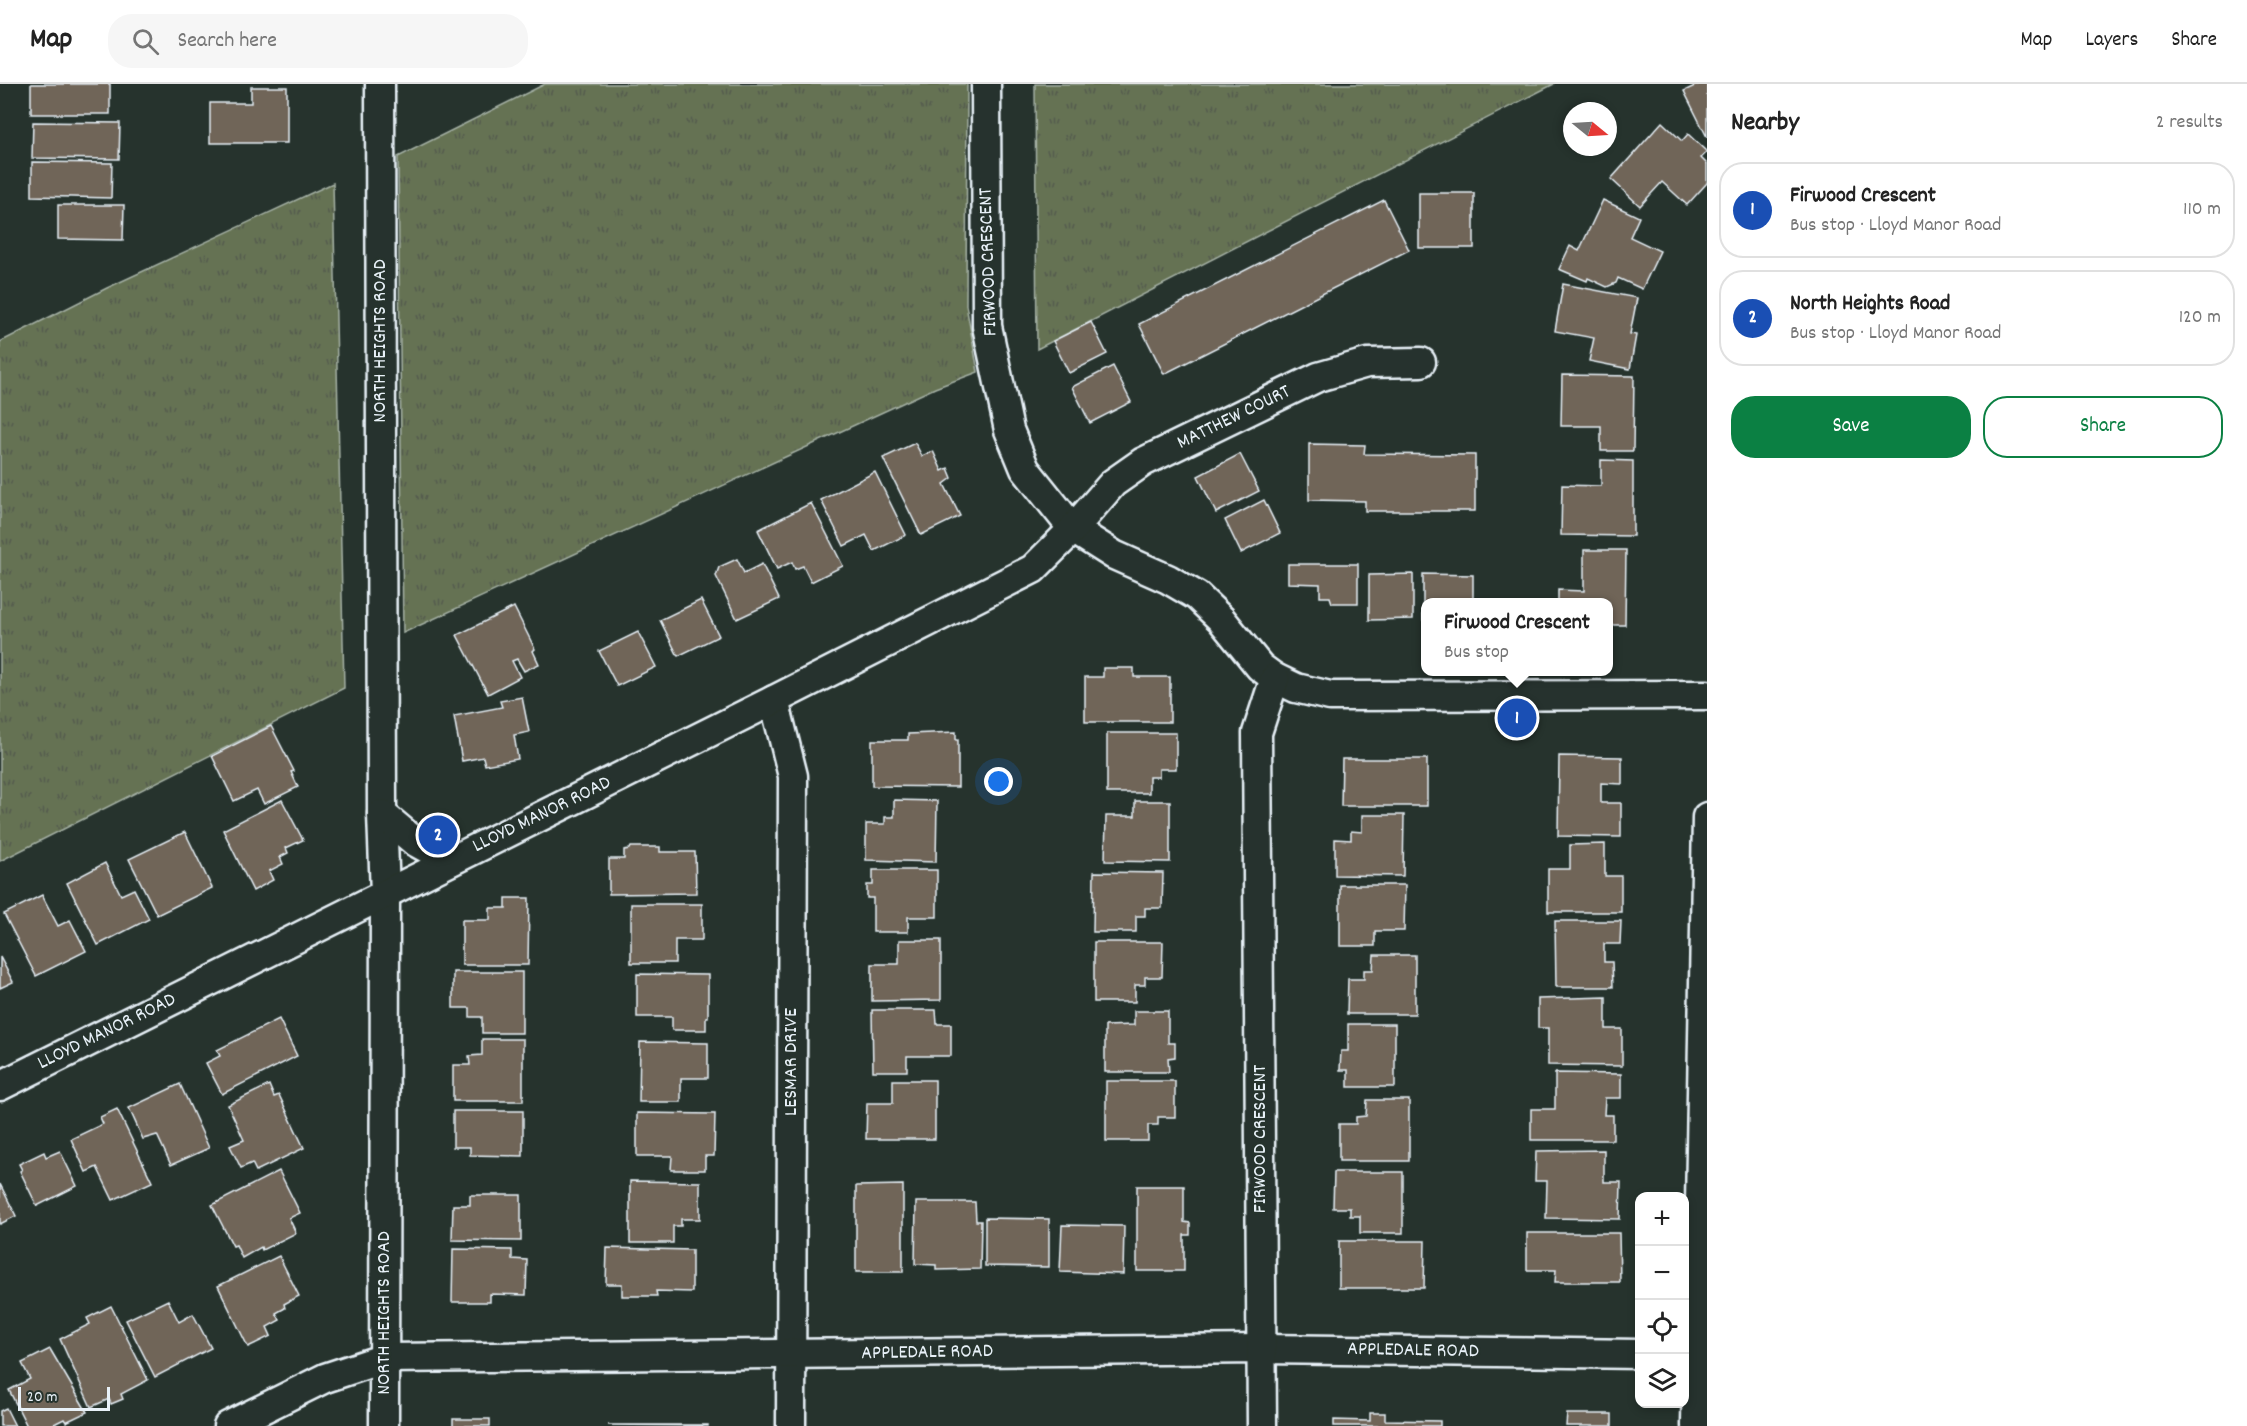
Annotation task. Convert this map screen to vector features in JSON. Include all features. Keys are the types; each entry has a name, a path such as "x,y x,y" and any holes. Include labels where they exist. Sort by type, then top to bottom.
{"street":[{"name":"NORTH HEIGHTS ROAD","path":"380,84 382,814 385,894 384,1426"},
{"name":"FIRWOOD CRESCENT","path":"986,84 987,326 1009,430 1025,469 1073,529 1114,555 1168,579 1197,596 1221,619 1260,666 1275,678 1257,733 1262,1426"},
{"name":"MATTHEW COURT","path":"1073,529 1113,483 1143,462 1317,377 1367,363 1420,362"},
{"name":"LLOYD MANOR ROAD","path":"0,1086 774,700 1033,568 1073,529"},
{"path":"1275,678 1296,688 1330,696 1707,695"},
{"name":"LESMAR DRIVE","path":"774,700 793,776 791,1426"},
{"path":"382,814 414,841 450,861"},
{"path":"1696,1426 1690,1353 1707,817"},
{"name":"APPLEDALE ROAD","path":"228,1426 325,1378 385,1359 1263,1348 1635,1354"}],"green space":[{"path":"545,84 967,84 966,305 978,372 935,388 403,633 398,157"},
{"path":"1035,84 1554,84 1037,349"},
{"path":"333,183 344,688 0,861 0,342 107,288"}],"building":[{"path":"31,84 110,84 110,114 31,114"},
{"path":"1699,84 1707,84 1707,137 1684,91"},
{"path":"251,87 287,87 287,143 210,143 210,103 251,103"},
{"path":"33,122 120,123 119,159 32,158"},
{"path":"1662,122 1682,141 1688,134 1707,152 1701,158 1707,164 1707,183 1687,205 1662,182 1640,206 1611,179"},
{"path":"32,162 112,163 111,198 32,196"},
{"path":"1419,193 1474,193 1474,248 1419,248"},
{"path":"1384,200 1409,250 1164,374 1139,324"},
{"path":"1603,200 1639,217 1630,237 1660,251 1642,289 1618,278 1616,283 1607,287 1559,269 1570,246 1579,251"},
{"path":"58,205 124,205 123,240 58,239"},
{"path":"1563,284 1637,298 1630,334 1636,335 1630,369 1589,361 1594,338 1555,331"},
{"path":"1091,322 1107,354 1069,373 1053,341"},
{"path":"1113,366 1131,402 1090,423 1072,387"},
{"path":"1562,375 1634,376 1633,451 1601,451 1601,426 1561,426"},
{"path":"915,443 922,456 933,451 942,471 948,468 952,478 944,484 960,516 921,535 883,458"},
{"path":"1309,444 1365,445 1364,454 1475,455 1475,511 1365,511 1365,501 1309,500"},
{"path":"1240,454 1259,491 1216,513 1198,476"},
{"path":"1601,460 1633,461 1633,536 1561,535 1562,485 1601,486"},
{"path":"875,472 906,535 874,551 866,535 844,546 821,500"},
{"path":"1264,500 1280,533 1241,553 1225,520"},
{"path":"811,503 843,566 811,582 803,566 795,569 792,562 777,569 758,530"},
{"path":"1584,550 1626,550 1625,625 1613,625 1613,598 1558,598 1558,590 1584,591"},
{"path":"737,559 744,573 762,564 779,599 737,619 716,576 719,567"},
{"path":"1288,564 1358,564 1358,603 1332,603 1330,597 1320,597 1320,584 1288,583"},
{"path":"1413,574 1413,619 1369,620 1369,575"},
{"path":"1423,574 1473,575 1473,598 1423,598"},
{"path":"701,600 719,636 678,656 660,620"},
{"path":"514,607 535,649 533,651 539,664 524,671 517,659 512,661 520,677 488,694 457,635"},
{"path":"638,632 656,667 617,686 599,651"},
{"path":"1103,668 1134,668 1134,677 1170,677 1170,722 1085,722 1085,677 1103,677"},
{"path":"522,697 529,732 514,735 518,759 485,765 483,757 462,761 454,716 502,707 500,701"},
{"path":"271,726 294,771 291,772 298,787 264,804 257,790 234,801 212,756"},
{"path":"956,732 958,787 872,786 872,740 908,740 908,734"},
{"path":"1107,733 1176,733 1176,769 1159,769 1159,777 1149,777 1149,793 1107,793"},
{"path":"1559,756 1622,757 1622,784 1601,783 1601,803 1621,803 1621,837 1558,836"},
{"path":"1342,759 1427,759 1427,806 1341,806"},
{"path":"282,800 303,840 286,848 288,853 280,857 283,864 269,871 273,880 253,891 223,830"},
{"path":"894,800 937,801 936,862 866,860 866,824 885,824 885,817 894,817"},
{"path":"1135,801 1170,801 1170,862 1105,861 1106,816 1135,816"},
{"path":"1362,815 1404,815 1403,876 1335,875 1335,839 1351,840 1351,831 1362,832"},
{"path":"185,832 212,888 157,915 129,859"},
{"path":"1605,844 1605,876 1621,876 1621,912 1548,912 1548,869 1570,869 1570,845"},
{"path":"631,847 660,847 660,852 695,852 696,893 609,894 609,859 624,859 624,850"},
{"path":"105,863 121,895 134,889 149,919 98,945 67,883"},
{"path":"873,870 937,870 937,917 908,917 908,932 873,932 873,898 867,898 867,885 873,885"},
{"path":"1094,872 1163,873 1162,908 1145,908 1145,916 1136,916 1136,932 1093,932"},
{"path":"1340,885 1405,885 1404,931 1375,931 1375,946 1340,946"},
{"path":"42,895 58,926 70,920 86,951 36,976 4,914"},
{"path":"506,898 529,898 528,965 462,965 462,920 490,920 490,908 506,908"},
{"path":"631,904 702,904 702,940 675,940 675,963 631,963"},
{"path":"1555,921 1621,921 1620,944 1604,944 1604,962 1612,962 1613,987 1556,987"},
{"path":"899,940 941,940 941,1000 872,1001 872,964 899,964"},
{"path":"1094,942 1163,942 1162,977 1145,977 1145,985 1135,985 1135,1002 1094,1002"},
{"path":"1374,955 1415,955 1415,1014 1347,1014 1348,979 1364,979 1364,970 1373,970"},
{"path":"0,957 13,982 0,988"},
{"path":"453,972 522,972 522,1033 482,1033 482,1017 470,1017 470,1008 453,1008"},
{"path":"637,974 708,975 706,1030 672,1030 672,1017 637,1017"},
{"path":"1606,997 1606,1029 1622,1029 1622,1066 1548,1065 1548,1028 1538,1028 1538,999"},
{"path":"872,1010 936,1010 937,1024 951,1024 951,1056 907,1056 907,1071 873,1071"},
{"path":"1134,1011 1168,1011 1168,1043 1175,1043 1175,1057 1168,1058 1169,1072 1105,1072 1105,1026 1134,1025"},
{"path":"279,1019 297,1056 222,1094 206,1063 220,1056 217,1050"},
{"path":"1348,1024 1395,1024 1395,1087 1348,1087 1348,1070 1340,1070 1341,1051 1348,1051"},
{"path":"482,1039 523,1039 523,1101 453,1101 453,1065 470,1065 469,1056 482,1055"},
{"path":"640,1042 708,1043 708,1078 681,1078 681,1102 639,1102"},
{"path":"1555,1073 1621,1074 1621,1098 1605,1098 1604,1115 1613,1115 1613,1140 1531,1140 1531,1109 1555,1109"},
{"path":"893,1080 935,1080 935,1139 866,1139 867,1103 893,1103"},
{"path":"1106,1081 1175,1081 1175,1117 1158,1117 1158,1125 1148,1125 1148,1141 1106,1141"},
{"path":"180,1084 209,1148 171,1165 157,1135 143,1139 129,1108"},
{"path":"269,1085 274,1097 279,1095 304,1148 256,1171 252,1163 241,1168 230,1146 244,1140 228,1105"},
{"path":"1367,1100 1409,1100 1409,1161 1339,1161 1339,1124 1356,1124 1356,1117 1366,1116"},
{"path":"117,1109 152,1182 113,1200 97,1167 86,1172 71,1139 103,1124 100,1117"},
{"path":"453,1111 523,1111 523,1156 470,1155 470,1147 453,1147"},
{"path":"637,1113 715,1114 714,1156 705,1156 705,1170 671,1170 672,1156 637,1156"},
{"path":"1604,1150 1604,1182 1621,1182 1620,1219 1546,1218 1547,1181 1535,1181 1536,1151"},
{"path":"60,1151 77,1186 37,1206 20,1171 22,1170 19,1164 44,1152 46,1157"},
{"path":"279,1171 300,1213 289,1218 296,1233 262,1250 261,1247 242,1258 236,1245 233,1246 212,1205"},
{"path":"1334,1172 1403,1172 1403,1233 1360,1233 1360,1216 1350,1216 1350,1208 1333,1208"},
{"path":"630,1181 700,1182 700,1219 681,1219 681,1226 673,1226 673,1243 630,1243"},
{"path":"0,1184 16,1216 0,1224"},
{"path":"903,1185 903,1272 856,1272 856,1186"},
{"path":"1137,1186 1184,1186 1184,1222 1190,1223 1190,1235 1184,1235 1184,1271 1137,1271"},
{"path":"470,1195 521,1195 521,1241 452,1240 453,1205 470,1205"},
{"path":"916,1202 975,1202 976,1221 981,1221 980,1269 936,1270 936,1265 915,1264"},
{"path":"985,1218 1049,1219 1049,1267 985,1266"},
{"path":"1062,1225 1124,1226 1123,1274 1060,1272"},
{"path":"1527,1233 1619,1233 1620,1282 1555,1282 1556,1270 1527,1270"},
{"path":"1339,1241 1425,1241 1424,1288 1339,1288"},
{"path":"607,1248 692,1250 692,1292 656,1291 657,1296 622,1296 622,1284 606,1284"},
{"path":"453,1249 512,1250 512,1259 527,1260 526,1295 490,1294 490,1302 452,1302"},
{"path":"279,1256 299,1296 284,1304 285,1308 276,1313 280,1320 267,1327 271,1336 248,1347 218,1286"},
{"path":"168,1300 179,1322 193,1314 211,1348 155,1377 126,1320"},
{"path":"111,1306 148,1380 121,1394 123,1399 111,1404 109,1399 91,1407 60,1339 90,1324 87,1318"},
{"path":"50,1349 87,1412 66,1422 64,1419 50,1426 27,1426 9,1390 30,1379 22,1363"},
{"path":"6,1408 15,1426 0,1426 0,1411"},
{"path":"1370,1413 1385,1413 1385,1420 1440,1421 1440,1426 1334,1426 1334,1420 1370,1421"},
{"path":"1567,1414 1612,1414 1612,1426 1566,1426"},
{"path":"453,1419 490,1419 490,1426 453,1426"},
{"path":"608,1425 708,1425 708,1426"}],"place":[{"name":"Firwood Crescent","path":"1517,718"},
{"name":"North Heights Road","path":"438,835"}]}
